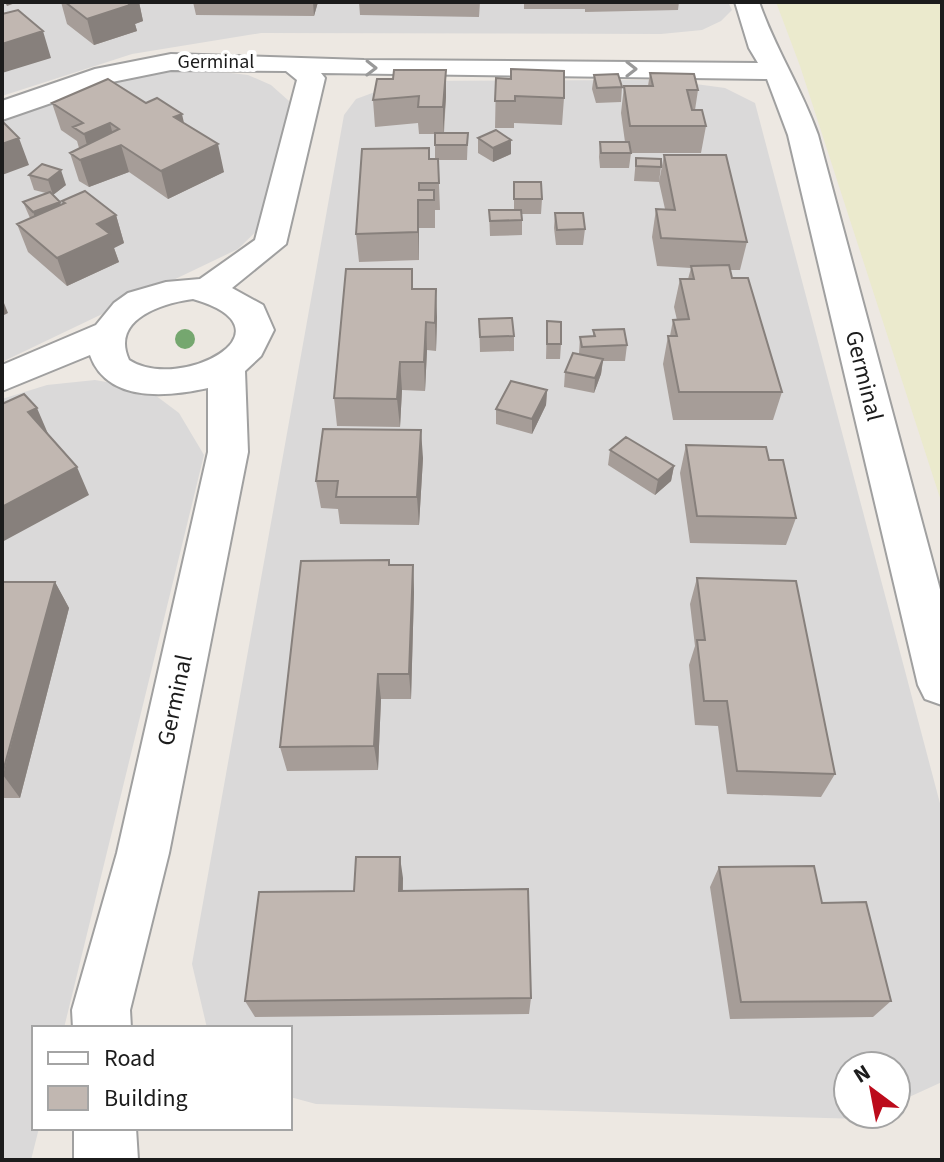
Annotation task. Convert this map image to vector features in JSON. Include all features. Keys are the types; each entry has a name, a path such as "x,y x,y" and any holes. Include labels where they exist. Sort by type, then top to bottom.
{"street":[{"name":"Germinal","path":"747,2 768,60 789,92 803,135 942,685"},
{"name":"Germinal","path":"2,111 105,75 171,62 293,63 364,68 768,60"},
{"path":"206,291 270,244 311,78 293,63"},
{"path":"206,291 220,292 241,302 254,317 256,335 246,353 226,369 198,380 167,385 139,381 117,369 106,353 107,334 118,316 139,302 165,292 206,291"},
{"path":"2,379 107,334"},
{"name":"Germinal","path":"102,1026 101,1010 143,853 228,452 226,369"},
{"path":"105,1130 106,1160"}],"shaded area":[{"path":"2,2 728,2 732,10 721,21 702,30 661,34 261,33 132,54 2,96"},
{"path":"189,68 248,75 271,85 289,101 287,129 267,221 238,249 2,362 2,121 130,78"},
{"path":"666,80 725,88 755,103 942,811 942,1082 912,1096 912,1050 832,1050 832,1118 316,1104 292,1098 292,1026 207,1026 192,964 344,115 356,99 405,81"},
{"path":"95,380 147,389 179,413 204,455 64,1026 32,1026 32,1130 38,1130 31,1160 2,1160 2,399 47,385"}],"green space":[{"path":"776,2 942,2 942,504 800,66"}],"building":[{"path":"65,2 126,2 130,5 87,19"},
{"path":"18,10 43,31 2,44 2,14"},
{"path":"511,69 564,71 564,98 515,96 515,101 495,101 496,78 511,79"},
{"path":"394,70 446,70 443,107 418,107 419,96 373,100 377,79 393,79"},
{"path":"650,73 694,74 698,90 687,90 692,110 702,110 706,126 630,126 624,86 653,86"},
{"path":"618,74 622,87 597,88 594,75"},
{"path":"108,79 146,103 157,98 182,114 174,117 218,144 161,171 121,145 80,160 70,153 119,129 110,123 84,134 73,127 83,123 52,103"},
{"path":"2,121 19,138 2,144"},
{"path":"496,130 511,140 493,148 478,138"},
{"path":"435,133 468,133 467,145 435,145"},
{"path":"600,142 629,142 631,153 601,153"},
{"path":"429,148 429,159 438,159 439,183 419,183 419,190 434,190 434,200 418,200 418,232 356,234 362,149"},
{"path":"664,155 726,155 747,242 661,238 656,209 675,210"},
{"path":"636,158 661,159 661,167 636,166"},
{"path":"42,164 61,170 48,180 29,175"},
{"path":"514,182 541,182 542,199 514,199"},
{"path":"85,191 116,215 97,224 110,234 57,258 17,224 65,203 62,201"},
{"path":"50,192 60,202 33,212 23,202"},
{"path":"489,210 521,210 522,220 490,221"},
{"path":"555,213 583,213 585,229 557,230"},
{"path":"729,265 732,278 748,278 782,392 679,392 668,336 677,336 673,320 689,319 680,279 694,279 691,266"},
{"path":"346,269 412,269 412,289 436,289 435,323 426,322 424,362 400,362 397,399 334,398"},
{"path":"512,318 514,336 480,337 479,319"},
{"path":"547,321 561,322 561,344 547,344"},
{"path":"624,329 627,345 582,347 580,337 595,336 593,330"},
{"path":"573,353 603,359 595,378 565,372"},
{"path":"511,381 547,390 532,419 496,409"},
{"path":"24,394 37,408 28,412 77,467 2,507 2,404"},
{"path":"323,429 421,430 417,497 336,497 338,481 316,481"},
{"path":"626,437 674,466 658,480 610,450"},
{"path":"686,445 766,447 769,460 783,460 796,518 697,516"},
{"path":"389,560 389,565 413,565 409,674 378,674 374,746 280,747 301,561"},
{"path":"697,578 796,581 835,774 737,771 727,701 704,701 697,640 705,640"},
{"path":"2,582 55,582 2,775"},
{"path":"356,857 400,857 399,891 528,889 531,998 245,1001 259,892 354,891"},
{"path":"814,866 822,903 866,902 891,1001 741,1002 719,867"}]}
